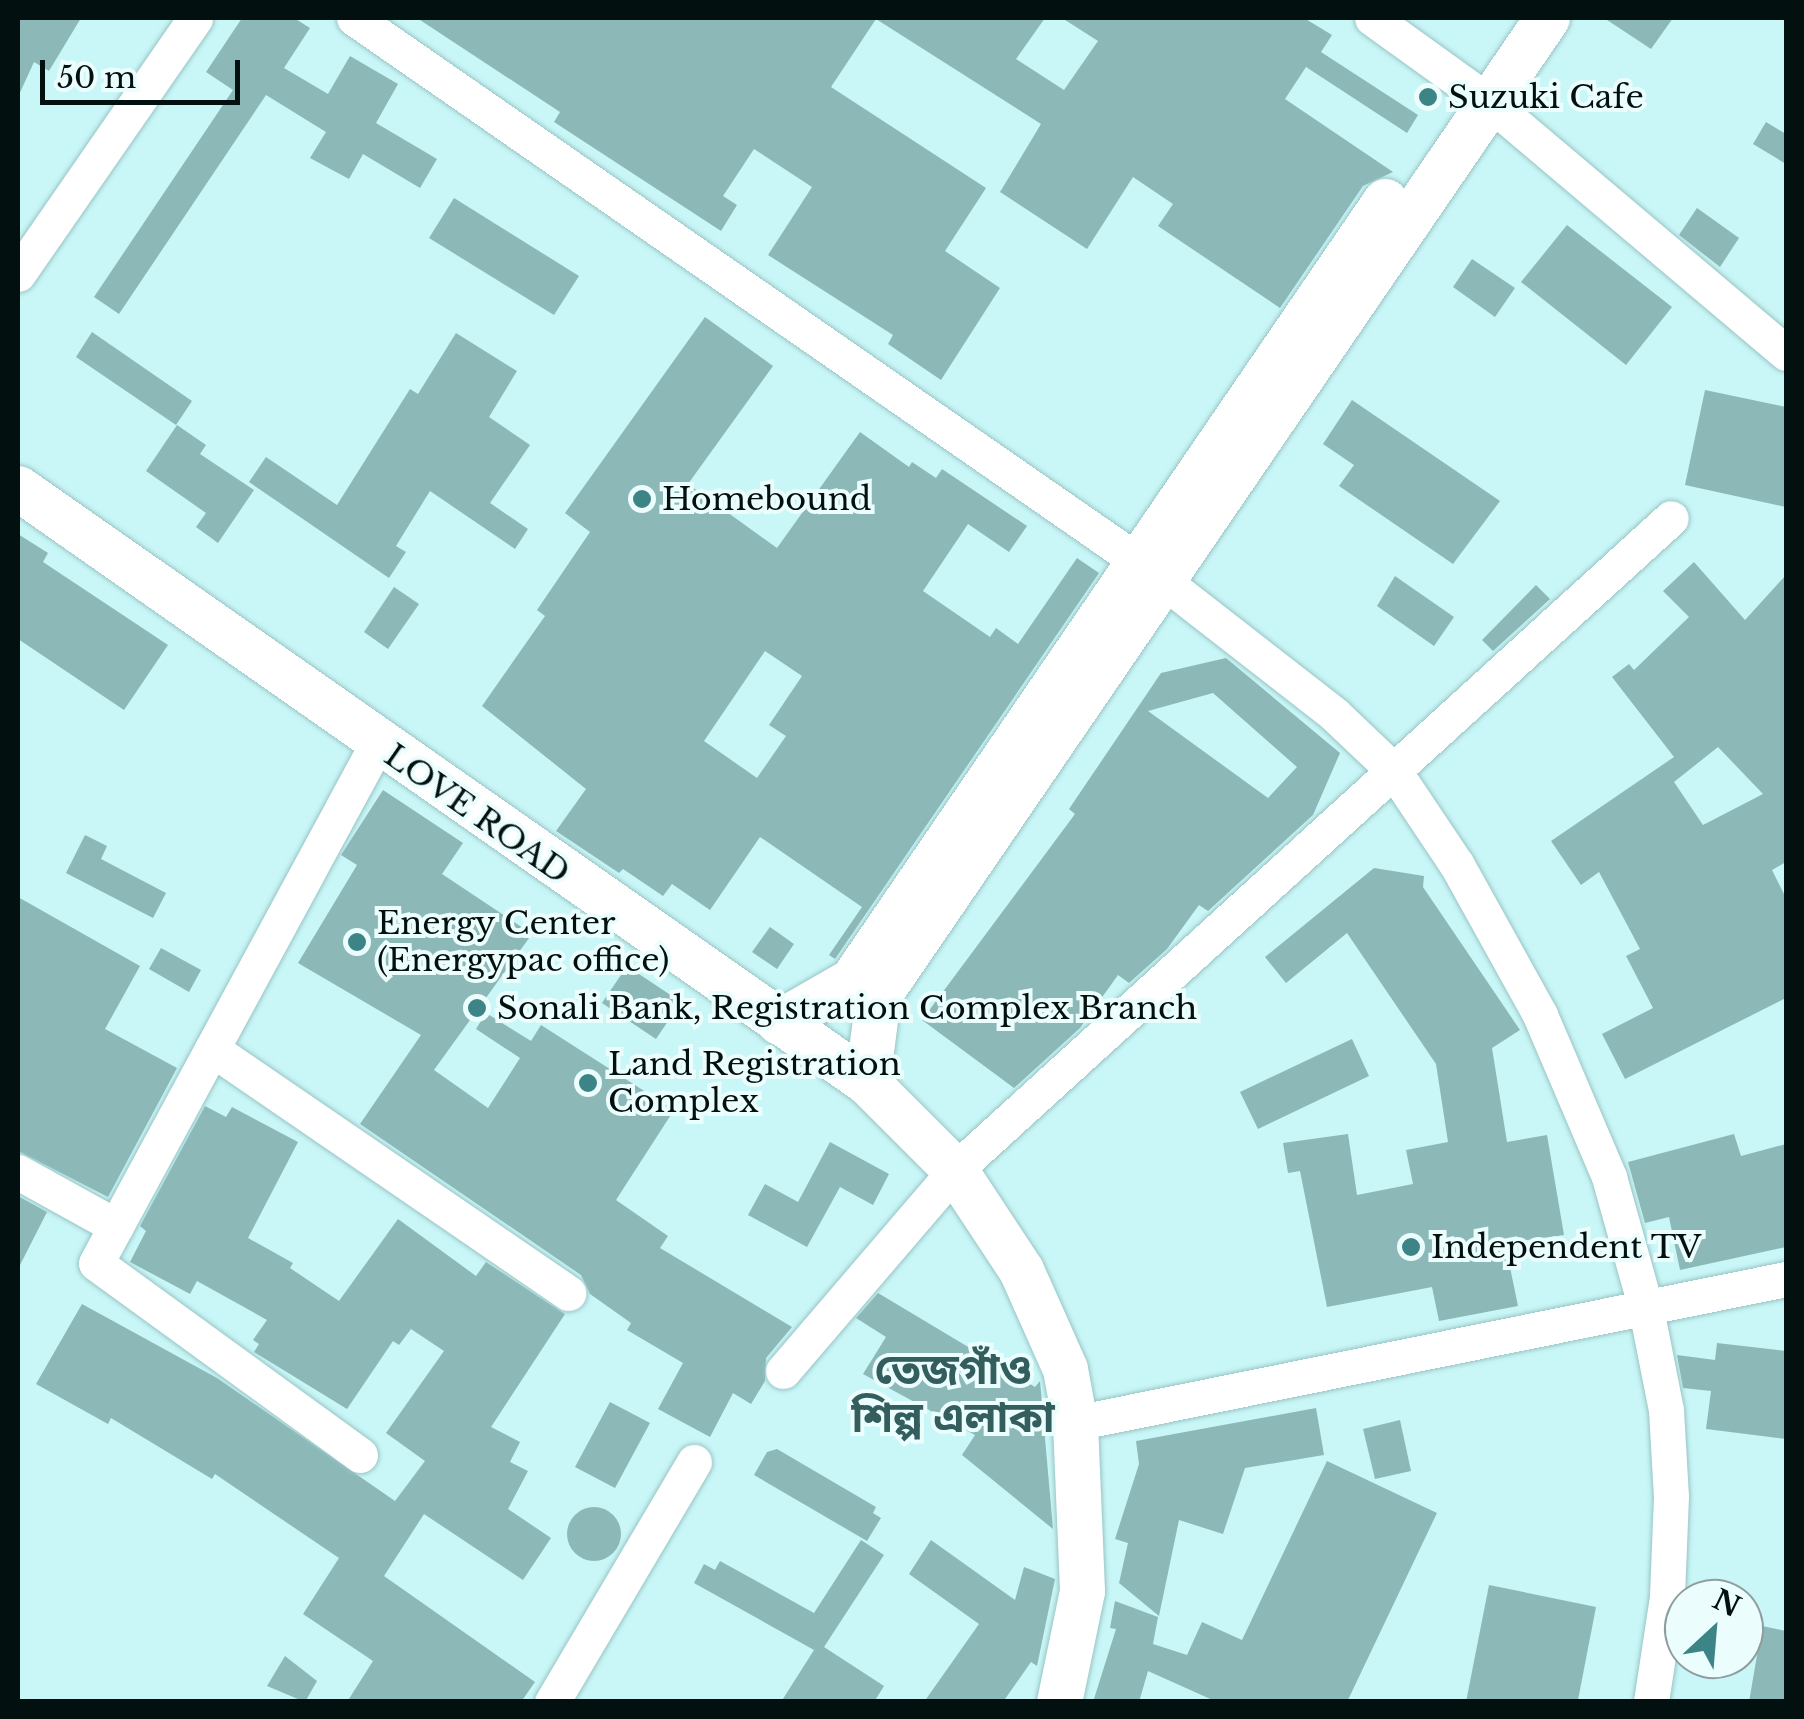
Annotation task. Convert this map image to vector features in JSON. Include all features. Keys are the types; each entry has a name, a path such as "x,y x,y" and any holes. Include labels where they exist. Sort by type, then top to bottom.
{"main road":[{"path":"1477,92 1510,18"},
{"path":"780,1022 865,988 1477,92 1548,18"},
{"name":"LOVE ROAD","path":"18,488 377,744 867,1082 955,1170 1044,1311 1075,1423 1082,1590 1059,1702"},
{"path":"865,988 867,1082"}],"street":[{"path":"18,274 194,18"},
{"path":"354,18 1152,572 1334,714 1394,771 1457,865 1540,1014 1609,1177 1646,1309 1666,1410 1671,1496 1667,1597 1651,1702"},
{"path":"1372,18 1477,92 1786,353"},
{"path":"783,1370 955,1170 1671,518"},
{"path":"360,1456 96,1263 377,744"},
{"path":"212,1049 569,1294"},
{"path":"18,1172 116,1226"},
{"path":"1075,1423 1786,1279"},
{"path":"552,1702 694,1462"}],"building":[{"path":"18,18 81,18 49,71 34,62 18,97"},
{"path":"242,18 294,18 310,28 284,68 328,94 350,56 398,84 376,123 437,159 420,188 363,154 349,179 310,158 326,132 266,95 119,314 94,297 233,90 206,72"},
{"path":"417,18 1045,18 1016,59 1064,90 1098,41 1062,18 1304,18 1332,35 1321,52 1418,115 1407,133 1306,67 1285,99 1393,172 1363,186 1280,308 1158,226 1173,204 1133,177 1087,249 1000,192 1041,124 876,19 831,87 986,188 945,251 1000,288 941,380 888,344 893,335 768,255 812,187 754,149 723,196 737,205 721,231 554,122 560,112"},
{"path":"1604,18 1673,18 1651,49"},
{"path":"1766,122 1786,134 1786,164 1753,144"},
{"path":"454,198 579,276 554,315 429,238"},
{"path":"1697,208 1739,238 1720,267 1679,235"},
{"path":"1567,225 1672,307 1626,365 1521,282"},
{"path":"1472,259 1515,288 1495,317 1453,287"},
{"path":"705,317 773,366 688,484 777,548 860,432 909,467 912,462 936,478 942,469 1027,526 1009,552 968,524 923,591 990,637 996,628 1018,644 1077,558 1099,573 835,959 829,955 862,907 760,837 710,910 672,884 663,896 623,869 619,873 556,831 586,789 482,706 545,616 537,610 590,532 565,513","holes":["765,651 802,676 769,725 786,736 757,778 704,741"]},
{"path":"92,332 192,401 176,425 76,357"},
{"path":"456,333 517,371 489,417 530,445 490,503 528,529 515,549 430,491 396,546 406,552 389,578 249,482 266,457 337,505 410,389 418,394"},
{"path":"1705,390 1786,407 1786,507 1685,485"},
{"path":"1352,400 1500,501 1453,564 1339,486 1354,465 1323,444"},
{"path":"177,425 206,445 200,454 254,490 218,543 196,527 206,513 146,471"},
{"path":"18,534 48,553 43,562 168,645 124,710 18,639"},
{"path":"1694,562 1745,620 1786,575 1786,862 1772,870 1786,898 1786,998 1625,1079 1602,1034 1653,1008 1626,956 1640,949 1599,872 1581,885 1551,841 1674,757 1612,677 1629,664 1634,670 1689,617 1663,591","holes":["1718,747 1763,794 1703,825 1674,782"]},
{"path":"1395,576 1454,617 1434,646 1377,606"},
{"path":"1536,585 1550,599 1493,651 1482,640"},
{"path":"394,587 419,604 388,649 364,632"},
{"path":"1226,658 1340,753 1313,815 1208,911 1199,905 1167,949 1129,983 1118,975 1080,1028 1014,1088 922,1020 1075,814 1069,809 1161,673","holes":["1213,693 1297,767 1268,798 1148,711"]},
{"path":"383,790 463,843 442,874 532,934 434,1070 488,1108 520,1058 476,1029 486,1013 531,1041 541,1025 674,1110 616,1200 668,1236 660,1248 792,1327 766,1358 765,1381 751,1404 733,1393 710,1437 658,1409 683,1363 627,1330 631,1323 590,1294 581,1275 360,1124 421,1035 298,963 357,865 341,855"},
{"path":"85,835 107,846 101,859 166,893 153,918 66,873"},
{"path":"1374,868 1424,876 1423,887 1520,1030 1492,1048 1507,1142 1547,1135 1564,1235 1505,1243 1518,1306 1439,1321 1432,1287 1327,1307 1300,1171 1288,1173 1283,1143 1348,1134 1357,1195 1413,1184 1406,1150 1448,1142 1436,1064 1347,933 1286,983 1265,957"},
{"path":"18,897 140,966 105,1029 177,1068 108,1197 18,1151"},
{"path":"770,927 794,944 777,969 752,952"},
{"path":"161,948 201,970 189,992 149,969"},
{"path":"627,966 681,1002 656,1039 602,1003"},
{"path":"1352,1039 1369,1076 1258,1129 1240,1092"},
{"path":"205,1106 226,1117 232,1107 298,1142 248,1238 293,1263 290,1268 339,1301 398,1219 476,1276 486,1262 565,1314 491,1427 520,1442 510,1462 528,1471 508,1509 551,1538 523,1580 424,1514 384,1576 535,1682 521,1702 347,1702 373,1661 303,1614 339,1558 215,1474 212,1479 111,1418 108,1424 36,1384 82,1304 217,1378 395,1501 425,1461 386,1433 444,1351 411,1329 399,1345 393,1341 347,1409 254,1352 259,1344 253,1340 267,1320 197,1281 190,1294 130,1262 146,1231 140,1226"},
{"path":"1734,1134 1741,1156 1786,1144 1786,1247 1680,1270 1669,1217 1645,1223 1628,1162"},
{"path":"830,1142 889,1174 873,1205 840,1187 807,1247 748,1215 765,1184 798,1202"},
{"path":"18,1196 47,1212 18,1269"},
{"path":"878,1293 1035,1387 1040,1381 1053,1529 962,1455 975,1435 863,1374 886,1337 856,1318"},
{"path":"1717,1343 1786,1351 1786,1439 1706,1429 1711,1391 1683,1388 1677,1355 1715,1360"},
{"path":"610,1402 650,1423 615,1488 575,1467"},
{"path":"1316,1408 1324,1455 1245,1468 1223,1534 1179,1520 1159,1616 1119,1583 1128,1543 1115,1539 1139,1464 1136,1441"},
{"path":"1400,1420 1411,1471 1375,1479 1363,1429"},
{"path":"777,1449 876,1507 873,1513 881,1518 867,1541 754,1475 767,1452"},
{"path":"1327,1461 1437,1513 1347,1702 1217,1702 1148,1671 1139,1702 1093,1702 1116,1629 1110,1628 1115,1601 1158,1617 1153,1644 1187,1655 1202,1622 1242,1640"},
{"path":"594,1507 613,1515 621,1534 613,1553 594,1561 575,1553 567,1534 575,1515"},
{"path":"861,1540 884,1555 824,1647 884,1686 874,1702 781,1702 814,1650 694,1583 704,1564 715,1570 720,1561 814,1613"},
{"path":"931,1540 1015,1600 1024,1567 1055,1579 1037,1666 1031,1662 1003,1702 924,1702 979,1624 909,1574"},
{"path":"1489,1585 1596,1607 1578,1700 1466,1702"},
{"path":"1764,1626 1786,1631 1786,1702 1749,1702 1753,1679 1764,1679"},
{"path":"285,1656 317,1681 305,1702 267,1686"}],"place":[{"name":"Suzuki Cafe","path":"1428,97"},
{"name":"Homebound","path":"642,499"},
{"name":"Energy Center (Energypac office)","path":"357,942"},
{"name":"Sonali Bank, Registration Complex Branch","path":"477,1008"},
{"name":"Land Registration Complex","path":"588,1083"},
{"name":"Independent TV","path":"1411,1247"}],"district":[{"name":"তেজগাঁও শিল্প এলাকা","path":"953,1393"}]}
